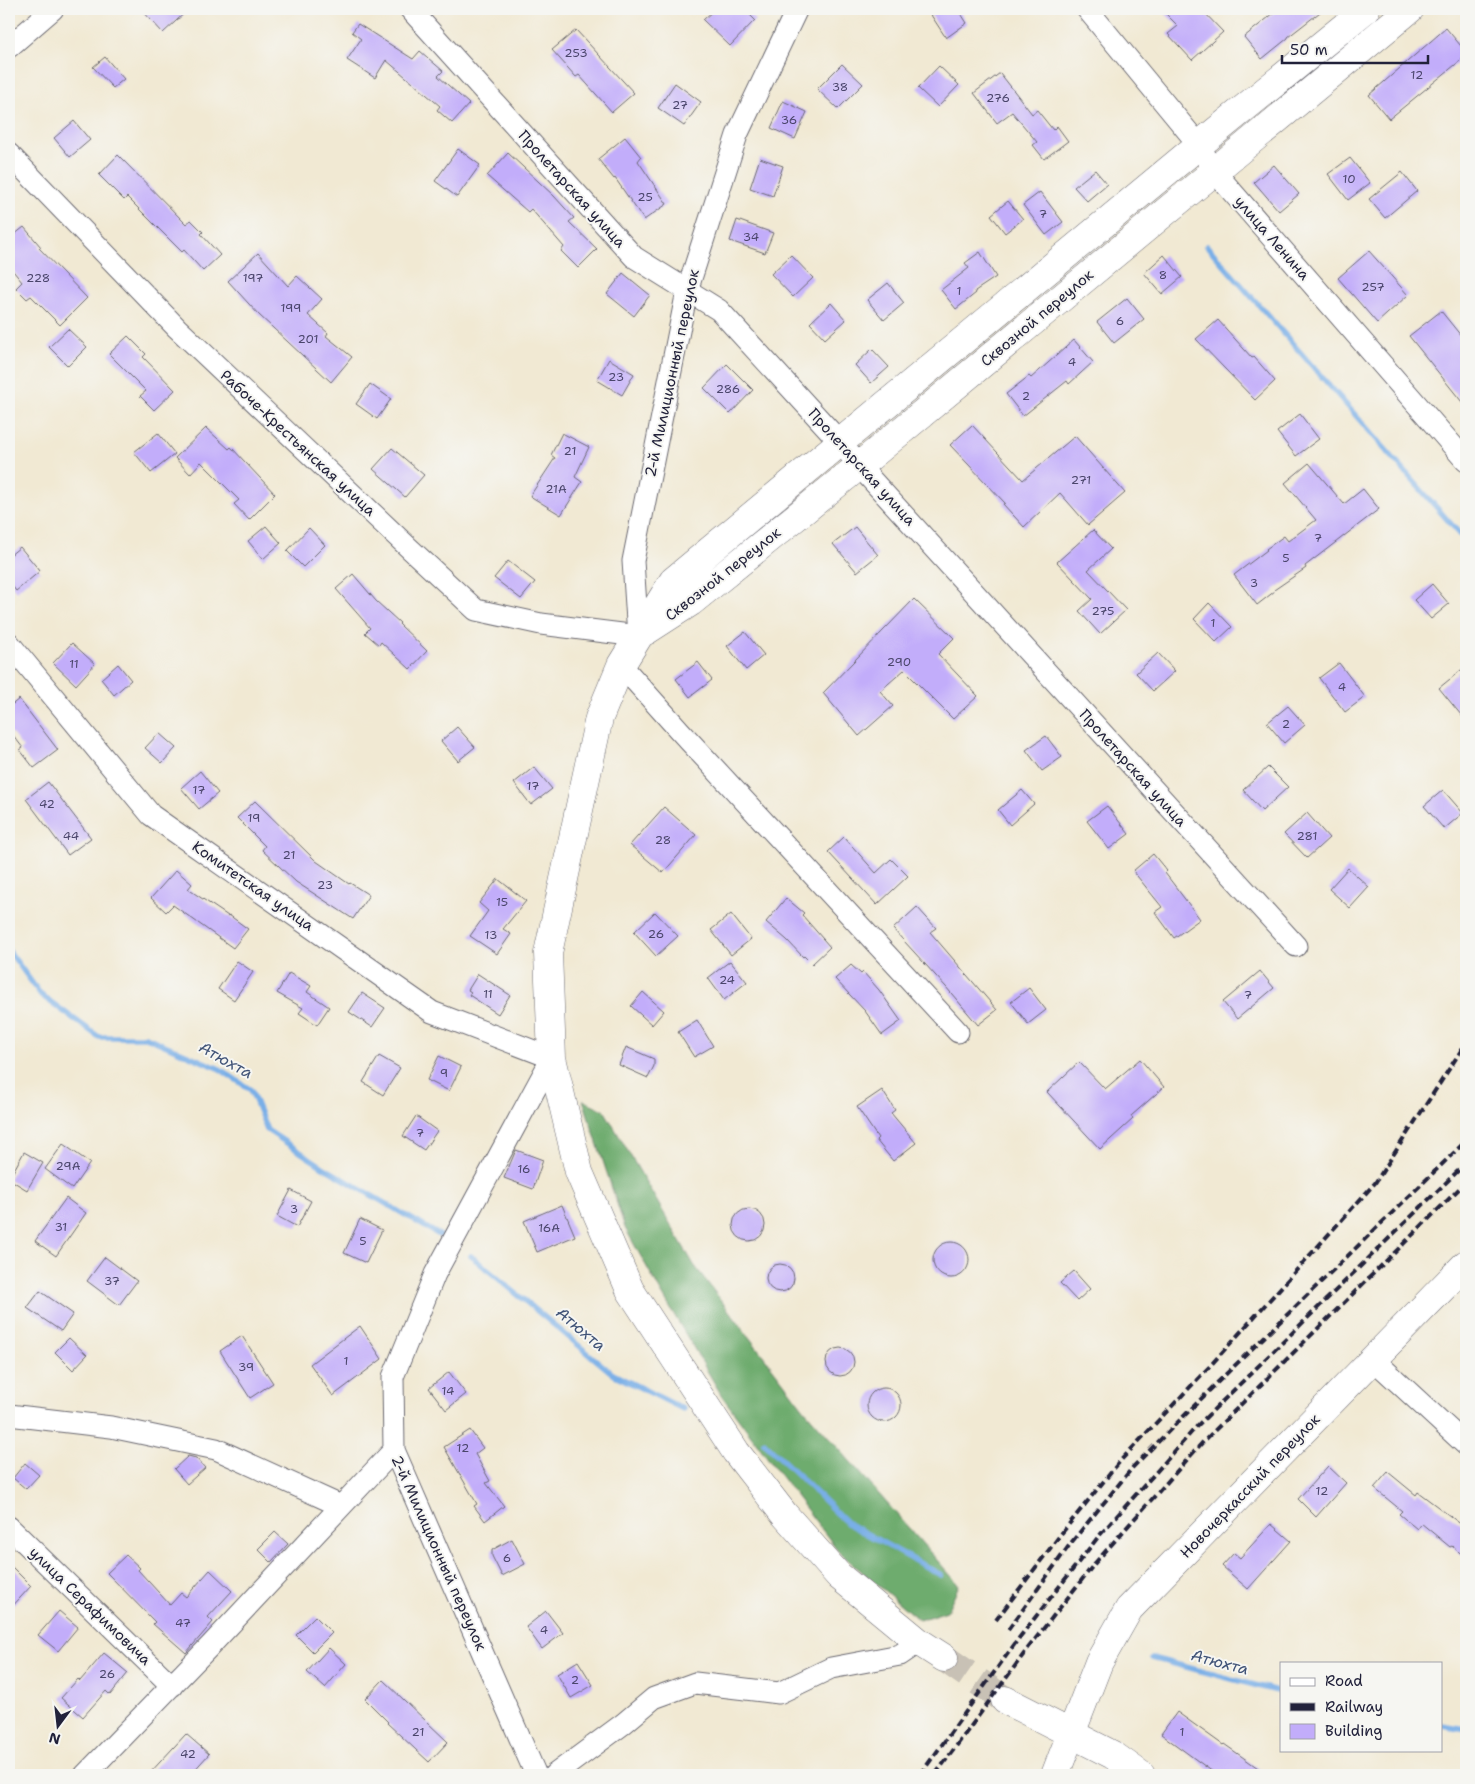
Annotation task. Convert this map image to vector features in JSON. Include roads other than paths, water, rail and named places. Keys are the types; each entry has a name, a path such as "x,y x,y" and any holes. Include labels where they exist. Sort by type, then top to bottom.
{"street":[{"path":"9,48 53,9"},
{"name":"Пролетарская улица","path":"410,9 634,257 719,310 1296,946"},
{"name":"2-й Милиционный переулок","path":"638,636 633,561 687,291 737,135 797,9"},
{"name":"улица Ленина","path":"1087,9 1199,145 1214,171 1466,461"},
{"name":"Сквозной переулок","path":"638,636 673,581 1366,9"},
{"name":"Сквозной переулок","path":"638,636 692,602 1410,9"},
{"name":"Рабоче-Крестьянская улица","path":"9,154 177,328 476,610 541,624 638,636"},
{"path":"638,636 621,665 599,718 548,953 552,1058 579,1172 630,1290 736,1452 784,1514 839,1576 919,1642 944,1658"},
{"name":"Комитетская улица","path":"9,643 151,815 432,1012 552,1058"},
{"path":"621,665 693,746 958,1032"},
{"name":"2-й Милиционный переулок","path":"536,1775 394,1450 393,1377 435,1274 552,1058"},
{"name":"Новочеркасский переулок","path":"1055,1775 1100,1662 1129,1609 1466,1264"},
{"path":"1374,1360 1466,1445"},
{"path":"9,1415 110,1427 216,1449 341,1506"},
{"path":"85,1775 172,1686 394,1450"},
{"name":"улица Серафимовича","path":"9,1527 172,1686"},
{"path":"554,1775 623,1724 654,1698 695,1683 779,1692 831,1668 900,1655 919,1642"},
{"path":"1005,1700 1113,1755 1141,1775"}],"waterway":[{"path":"1207,246 1466,541"},
{"name":"Атюхта","path":"9,951 41,995 99,1037 146,1037 220,1069 251,1090 267,1130 323,1167 441,1236"},
{"name":"Атюхта","path":"471,1256 613,1374 683,1409"},
{"name":"Атюхта","path":"764,1442 847,1523 941,1575"},
{"name":"Атюхта","path":"1152,1658 1280,1692"},
{"name":"Атюхта","path":"1442,1725 1466,1729"}],"tunnel":[{"path":"944,1658 1005,1700"}],"railway":[{"path":"996,1620 1061,1534 1121,1460 1209,1367 1375,1183 1466,1043"},
{"path":"1008,1630 1071,1543 1133,1467 1466,1141"},
{"path":"920,1775 1019,1638 1099,1536 1198,1425 1466,1163"},
{"path":"935,1775 1029,1647 1095,1563 1202,1443 1466,1182"}]}
